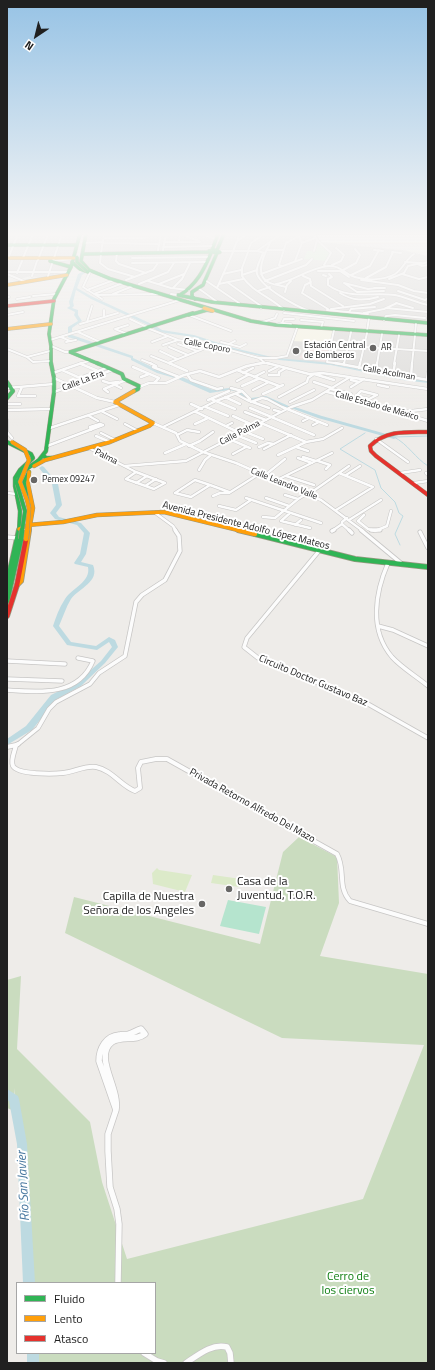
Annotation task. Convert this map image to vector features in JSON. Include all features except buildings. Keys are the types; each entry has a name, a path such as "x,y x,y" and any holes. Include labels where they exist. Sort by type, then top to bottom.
{"main road":[{"path":"30,466 44,456 49,445 54,392 54,376 50,360 50,325 55,298"},
{"path":"182,298 205,309 226,316"},
{"path":"182,298 229,316 258,323 351,332 428,335"},
{"path":"187,298 194,299"},
{"path":"187,298 216,303 320,315 368,316 384,320 428,323"},
{"path":"7,306 54,301"},
{"path":"189,315 205,309"},
{"path":"70,352 208,310 255,324 415,335"},
{"path":"8,328 50,325"},
{"path":"24,537 19,529 20,510 16,494 16,482 21,469 52,458 112,441 149,426 153,422 117,404 140,387 125,380 123,375 70,352"},
{"path":"7,397 10,392 8,386"},
{"path":"428,432 390,434 376,439 370,446 371,451 376,456 414,483 428,495"},
{"path":"7,616 17,585 29,509 25,478 33,458 31,454 10,440"},
{"path":"10,440 24,450 29,460 20,482 27,500"},
{"path":"44,456 46,458 52,458"},
{"path":"7,584 24,537 32,524 33,508 29,489 30,466"},
{"path":"7,599 24,537 25,511 16,482"},
{"path":"20,510 27,512 33,508"},
{"name":"Avenida Presidente Adolfo López Mateos","path":"32,524 40,525 71,521 108,514 173,514 319,552 387,564 428,568"},
{"path":"20,518 25,522 32,524"},
{"name":"Avenida Presidente Adolfo López Mateos","path":"32,524 71,521"},
{"path":"19,529 32,524"},
{"path":"24,537 40,525"}],"street":[{"path":"17,299 25,298 29,304"},
{"path":"50,340 130,316 178,298"},
{"path":"212,298 216,301 216,303"},
{"path":"232,298 239,303 239,305"},
{"path":"250,298 261,306 261,308"},
{"path":"267,298 284,311 354,321"},
{"path":"288,298 308,311 312,310"},
{"path":"310,298 331,310 358,313 368,316 396,303 419,311"},
{"path":"330,298 343,306"},
{"path":"348,298 360,301 372,298"},
{"path":"405,298 428,305"},
{"path":"331,310 343,306 370,304 384,299"},
{"path":"295,300 320,315"},
{"path":"337,303 349,306"},
{"path":"87,322 92,306"},
{"path":"349,312 351,309 375,307"},
{"path":"294,311 304,308"},
{"path":"386,308 428,312"},
{"path":"104,310 104,317"},
{"path":"7,315 23,312"},
{"path":"80,324 118,313"},
{"path":"258,323 273,319 277,314"},
{"path":"189,315 231,331"},
{"path":"384,320 386,316 395,315 425,318"},
{"path":"359,368 367,332 368,316"},
{"path":"282,323 284,319 294,319"},
{"name":"Calle Coporo","path":"130,320 178,340 230,350 259,358 266,363"},
{"path":"259,358 276,358 287,356 301,320 324,322 321,328"},
{"path":"87,322 96,326"},
{"path":"276,325 282,323 291,324"},
{"path":"411,377 416,323"},
{"path":"127,334 115,329 128,325"},
{"path":"334,330 331,345 428,351"},
{"path":"78,332 96,344"},
{"path":"152,334 156,332"},
{"path":"344,365 351,332"},
{"path":"376,371 382,334"},
{"path":"393,374 399,335"},
{"path":"152,342 168,336"},
{"path":"60,337 70,341"},
{"path":"66,342 76,340"},
{"path":"163,345 178,340"},
{"path":"229,344 235,341"},
{"path":"221,342 240,347 246,344"},
{"path":"178,344 197,351"},
{"path":"168,363 204,348 207,345"},
{"name":"Calle Acolman","path":"331,345 327,362 428,380"},
{"path":"230,350 236,346"},
{"path":"169,347 188,355"},
{"path":"27,357 51,348 70,352"},
{"path":"7,349 27,357 34,362 50,360"},
{"path":"160,351 178,359"},
{"path":"151,356 187,372 190,379 198,383 208,382"},
{"path":"142,360 178,378"},
{"path":"89,361 62,370 54,376 97,398 117,404"},
{"name":"Calle Coporo","path":"140,387 145,384 166,383 187,372 200,371 219,377 252,364 266,363 315,374 364,379 428,389"},
{"path":"81,364 98,371"},
{"path":"269,371 279,366"},
{"path":"133,367 160,379 154,383"},
{"path":"154,367 159,367"},
{"path":"62,370 80,378 106,368"},
{"path":"243,373 253,368"},
{"path":"269,375 279,375 279,372 286,368"},
{"name":"Calle La Era","path":"54,392 112,370"},
{"path":"237,370 279,386"},
{"path":"254,377 264,372"},
{"path":"428,372 428,380"},
{"path":"141,377 149,374"},
{"path":"279,397 307,382 308,378 315,374 334,380"},
{"path":"237,381 248,375"},
{"path":"350,378 359,382"},
{"name":"Calle Palma","path":"124,466 184,462 287,409 312,400 350,378"},
{"path":"242,386 258,379"},
{"path":"351,387 364,379"},
{"path":"103,381 110,384 125,380"},
{"path":"108,392 104,389 125,380"},
{"path":"202,382 217,389 222,388"},
{"path":"253,390 269,382"},
{"path":"314,382 351,394"},
{"path":"382,386 384,382"},
{"path":"8,386 22,387 54,384"},
{"path":"378,384 388,387"},
{"path":"115,385 121,388"},
{"path":"263,394 282,385"},
{"path":"22,387 18,396 35,396"},
{"path":"231,388 242,391 251,400"},
{"path":"290,402 314,390"},
{"path":"229,391 209,400 216,401 235,409"},
{"path":"163,427 216,401 242,391"},
{"path":"362,400 365,398 370,399 377,395 364,391 356,395 365,398"},
{"name":"Calle Estado de México","path":"327,392 362,400 428,421"},
{"path":"236,394 269,408"},
{"path":"302,396 312,400"},
{"path":"225,397 240,404"},
{"path":"251,400 265,398 287,409 328,425 323,429"},
{"path":"7,404 20,404"},
{"path":"50,428 89,416 117,404"},
{"path":"191,404 202,409"},
{"path":"206,407 228,416"},
{"path":"250,408 314,435"},
{"path":"7,410 52,409"},
{"path":"402,412 428,409"},
{"path":"274,410 281,412"},
{"path":"102,411 117,420"},
{"path":"196,412 226,426 263,439"},
{"path":"246,412 266,420"},
{"path":"293,417 300,414"},
{"path":"89,416 98,421"},
{"path":"233,416 255,426"},
{"path":"195,424 208,418"},
{"path":"303,421 309,418"},
{"path":"7,420 7,432 10,440"},
{"name":"Calle Leandro Valle","path":"153,422 177,435 178,440 189,446 233,462 309,494 348,519 403,565"},
{"path":"313,425 319,422"},
{"path":"226,426 232,423"},
{"path":"261,423 306,442"},
{"path":"125,424 138,431"},
{"path":"278,455 306,442 321,439 342,428"},
{"path":"49,445 91,430"},
{"path":"177,435 187,430 198,432"},
{"path":"189,446 200,441 213,432"},
{"path":"101,433 112,441"},
{"path":"236,435 256,443"},
{"path":"96,436 112,441"},
{"path":"264,449 291,436"},
{"path":"228,439 250,448"},
{"path":"376,439 408,462"},
{"path":"259,447 268,443 274,444"},
{"path":"165,453 186,444"},
{"path":"296,446 308,451"},
{"path":"233,454 246,447"},
{"name":"Palma","path":"89,448 136,472 156,479"},
{"path":"277,480 332,453"},
{"path":"199,470 203,463 211,455"},
{"path":"303,457 330,466 326,469"},
{"path":"298,458 312,463"},
{"path":"264,476 285,459"},
{"path":"321,467 326,464"},
{"path":"263,517 274,518 298,499 309,494 349,466"},
{"path":"346,475 360,466"},
{"path":"400,473 420,470"},
{"path":"136,472 126,479 136,483 145,486 156,489 165,483 156,479 145,486"},
{"path":"336,510 373,487 339,473"},
{"path":"213,496 220,493 228,494 230,493 229,491 259,474"},
{"path":"136,483 147,476"},
{"path":"286,476 314,485"},
{"path":"210,485 191,497 175,492 194,480 210,485 229,491"},
{"path":"414,483 428,481"},
{"path":"7,493 16,494"},
{"path":"285,495 298,499"},
{"path":"246,498 321,523"},
{"path":"266,498 289,506"},
{"path":"219,506 236,510 251,500"},
{"path":"332,531 342,524 342,522 381,500"},
{"path":"364,515 358,520 372,531 382,529 388,523 392,511"},
{"path":"7,747 16,745 38,728 49,709 56,702 90,684 99,673 125,656 136,602 142,595 166,580 180,551 179,536 173,526 155,513"},
{"path":"290,513 281,521 310,528"},
{"path":"316,521 320,518"},
{"path":"295,525 301,520"},
{"path":"342,524 352,533"},
{"path":"358,527 363,525"},
{"path":"420,532 428,548"},
{"path":"7,537 24,537"},
{"name":"Circuito Doctor Gustavo Baz","path":"319,552 247,638 244,643 246,650 269,663 368,704 428,738"},
{"path":"387,564 380,583 377,600 378,626 381,640 392,656 428,686"},
{"path":"378,626 393,630 428,646"},
{"path":"7,690 45,692 65,689 73,685 88,670 93,661 90,659 78,658"},
{"path":"7,661 65,664"},
{"path":"7,679 62,681"},
{"name":"Privada Retorno Alfredo Del Mazo","path":"16,745 13,765 16,770 61,773 84,767 102,769 124,786 136,791 140,788 138,768 141,762 156,759 167,759 337,854 341,861 342,892 345,897 350,900 428,924"},
{"path":"116,1110 98,1054 104,1043 115,1035 127,1034 142,1029 145,1034 143,1037 118,1038 113,1041 105,1050 104,1060 112,1079 117,1102 116,1110 109,1127 108,1145 110,1186 118,1216 118,1282"},
{"path":"186,1363 207,1349 222,1345 227,1349 231,1356 231,1363"},
{"path":"146,1354 157,1361 164,1363"}],"shaded area":[{"path":"188,298 428,298 428,323 209,302"},
{"path":"298,326 428,335 428,382 403,379 331,364 279,359 287,356"},
{"path":"297,328 334,330 331,343 292,341"},
{"path":"306,348 330,349 327,362 299,358"}],"green space":[{"name":"Cerro de los ciervos","path":"299,837 337,857 339,903 320,956 428,974 428,1363 33,1363 33,1354 156,1354 156,1282 29,1282 22,1144 15,1105 15,1111 7,1108 7,980 21,976 17,1049 90,1122 102,1182 127,1259 363,1199 424,1045 282,1038 65,933 74,897 260,944 283,852"},
{"path":"157,868 159,870 192,875 185,892 153,884 152,873"},
{"path":"213,875 241,879 239,887 211,883"},
{"path":"228,900 266,907 259,934 220,926"}],"waterway":[{"path":"70,333 70,327 80,321 76,315 77,311 69,308 72,306 72,298"},
{"path":"92,298 129,315"},
{"path":"131,316 153,326"},
{"path":"154,327 161,331 194,336 232,348"},
{"path":"70,334 70,336 131,357"},
{"path":"235,349 274,358"},
{"path":"133,359 159,372 180,378 212,392 229,389 239,391"},
{"path":"279,359 331,364 403,379 428,382"},
{"path":"241,393 250,400 266,397 289,407"},
{"path":"293,408 394,437"},
{"path":"365,433 340,449 375,470 381,488 395,502 399,513 403,516 395,534 400,545"},
{"path":"395,437 428,436"},
{"path":"394,437 403,443 428,466"},
{"name":"Río San Javier","path":"7,743 29,728 54,697 79,684 103,662 115,647 113,641 109,639 97,648 69,644 56,626 62,610 69,598 89,579 92,571 91,566 77,563 83,554 87,533 79,524 57,518 53,513 59,505 55,484 42,468"},
{"name":"Río San Javier","path":"7,1094 14,1099 22,1144 29,1282"},
{"name":"Río San Javier","path":"33,1354 33,1363"}],"traffic: fast":[{"path":"17,484 21,473 39,460 46,451 54,392 54,378 50,361 51,346 49,334 55,298"},
{"path":"174,298 251,321 276,325 428,335"},
{"path":"192,298 212,302 428,323"},
{"path":"189,315 207,310 212,311"},
{"path":"70,352 193,313"},
{"path":"70,352 122,374 124,379 139,386 138,389 134,391"},
{"path":"7,382 13,391 7,398"},
{"path":"7,442 31,454 33,458 16,475 14,482 20,507 20,520 16,548 7,584"},
{"path":"44,456 46,458 52,458"},
{"path":"27,500 24,482 29,472"},
{"path":"17,484 25,511 21,539"},
{"path":"255,534 355,559 428,567"},
{"path":"7,601 21,539"}],"traffic: slow":[{"path":"204,308 213,311"},
{"path":"7,329 51,324"},
{"path":"34,466 45,460 110,442 149,426 153,423 115,402 134,391"},
{"path":"12,442 25,450 29,460 20,482 27,500"},
{"path":"17,585 21,581 33,508 28,484 29,472"},
{"path":"26,539 29,509 27,500"},
{"path":"19,529 28,525 63,522 97,515 164,512 255,534"}],"traffic: jam":[{"path":"7,306 54,301"},
{"path":"428,432 389,434 382,437 370,446 371,451 376,456 428,495"},
{"path":"7,616 17,585 26,539"}],"place":[{"name":"AR","path":"373,348"},
{"name":"Estación Central de Bomberos","path":"296,351"},
{"name":"Pemex 09247","path":"34,480"},
{"name":"Casa de la Juventud, T.O.R.","path":"229,889"},
{"name":"Capilla de Nuestra Señora de los Angeles","path":"202,904"}]}
